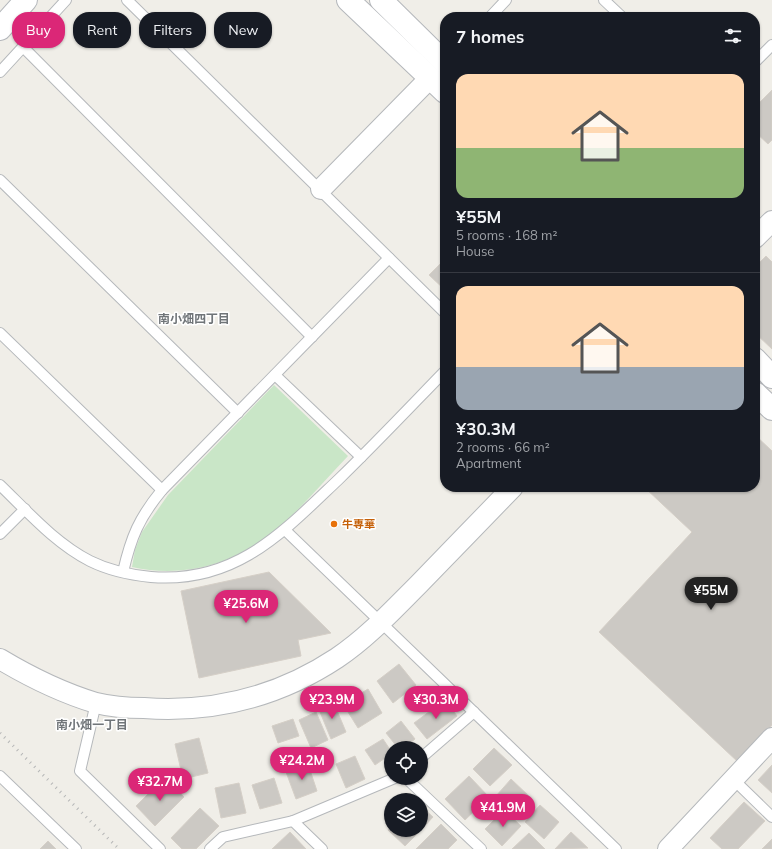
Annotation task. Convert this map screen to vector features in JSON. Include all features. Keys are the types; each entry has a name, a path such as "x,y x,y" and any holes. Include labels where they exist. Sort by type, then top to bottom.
{"street":[{"path":"0,29 26,0"},
{"path":"348,0 440,78"},
{"path":"381,0 440,78"},
{"path":"321,189 440,78"},
{"path":"760,233 772,220"},
{"path":"760,364 772,377"},
{"path":"760,398 772,409"},
{"path":"0,659 31,677 96,703 124,707 170,710 214,707 257,696 299,679 338,658 380,623 508,492"},
{"path":"668,849 772,738"}],"lane":[{"path":"55,12 66,0"},
{"path":"127,0 321,189 388,258 440,308"},
{"path":"495,12 506,0"},
{"path":"604,0 617,12"},
{"path":"760,57 772,45"},
{"path":"0,72 22,48"},
{"path":"24,48 312,337"},
{"path":"0,180 238,413"},
{"path":"123,572 136,529 148,508 162,490 388,258"},
{"path":"0,333 162,490"},
{"path":"275,375 361,457"},
{"path":"0,485 63,544 76,554 91,562 123,572 161,577 200,574 246,557 285,530 361,457 440,376"},
{"path":"0,534 25,509"},
{"path":"285,530 616,849"},
{"path":"96,703 80,771 160,849"},
{"path":"428,752 474,712"},
{"path":"0,776 76,849"},
{"path":"734,780 772,817"},
{"path":"210,849 223,837 293,821 384,783"},
{"path":"413,785 480,849"},
{"path":"293,821 322,849"}],"green space":[{"path":"274,385 348,456 286,522 248,550 233,557 200,568 166,571 132,567 135,550 142,532 168,495"}],"building":[{"path":"772,90 772,140 768,144 760,137 760,102"},
{"path":"766,256 772,262 772,349 760,338 760,262"},
{"path":"440,264 440,285 429,275"},
{"path":"760,440 772,451 772,725 738,762 599,632 692,532 649,492 760,492"},
{"path":"269,572 331,633 298,640 301,656 199,678 181,591"},
{"path":"399,664 416,685 393,703 377,681"},
{"path":"368,689 382,713 358,728 343,704"},
{"path":"445,700 457,716 427,739 414,723"},
{"path":"333,701 346,732 331,739 318,707"},
{"path":"316,712 328,740 311,748 299,720"},
{"path":"293,719 299,736 278,743 272,726"},
{"path":"401,721 415,739 413,741 392,741 386,733"},
{"path":"199,738 208,773 183,779 175,744"},
{"path":"383,739 384,741 384,759 375,765 365,750"},
{"path":"494,748 512,765 490,786 473,769"},
{"path":"355,756 365,779 346,788 336,764"},
{"path":"308,764 317,791 296,799 286,772"},
{"path":"772,765 772,793 758,780"},
{"path":"469,776 489,797 465,820 445,799"},
{"path":"165,777 184,797 155,826 136,806"},
{"path":"274,778 282,803 260,809 252,785"},
{"path":"511,779 531,798 516,815 496,796"},
{"path":"239,783 246,813 221,818 215,788"},
{"path":"744,802 765,821 738,849 722,849 710,838"},
{"path":"540,805 559,822 544,839 525,822"},
{"path":"200,808 219,826 196,849 182,849 171,838"},
{"path":"504,810 521,826 502,846 485,829"},
{"path":"428,812 433,817 428,822"},
{"path":"441,824 457,840 448,849 416,849"},
{"path":"290,832 306,849 272,849"},
{"path":"571,832 588,848 555,849"},
{"path":"529,833 545,849 512,849"},
{"path":"395,837 414,837 405,846"},
{"path":"772,839 772,849 762,849"},
{"path":"48,841 56,849 40,849"}],"railway":[{"path":"0,733 119,849"}],"place":[{"name":"牛専華","path":"334,524"}],"district":[{"name":"南小畑四丁目","path":"194,318"},
{"name":"南小畑一丁目","path":"92,724"}]}
